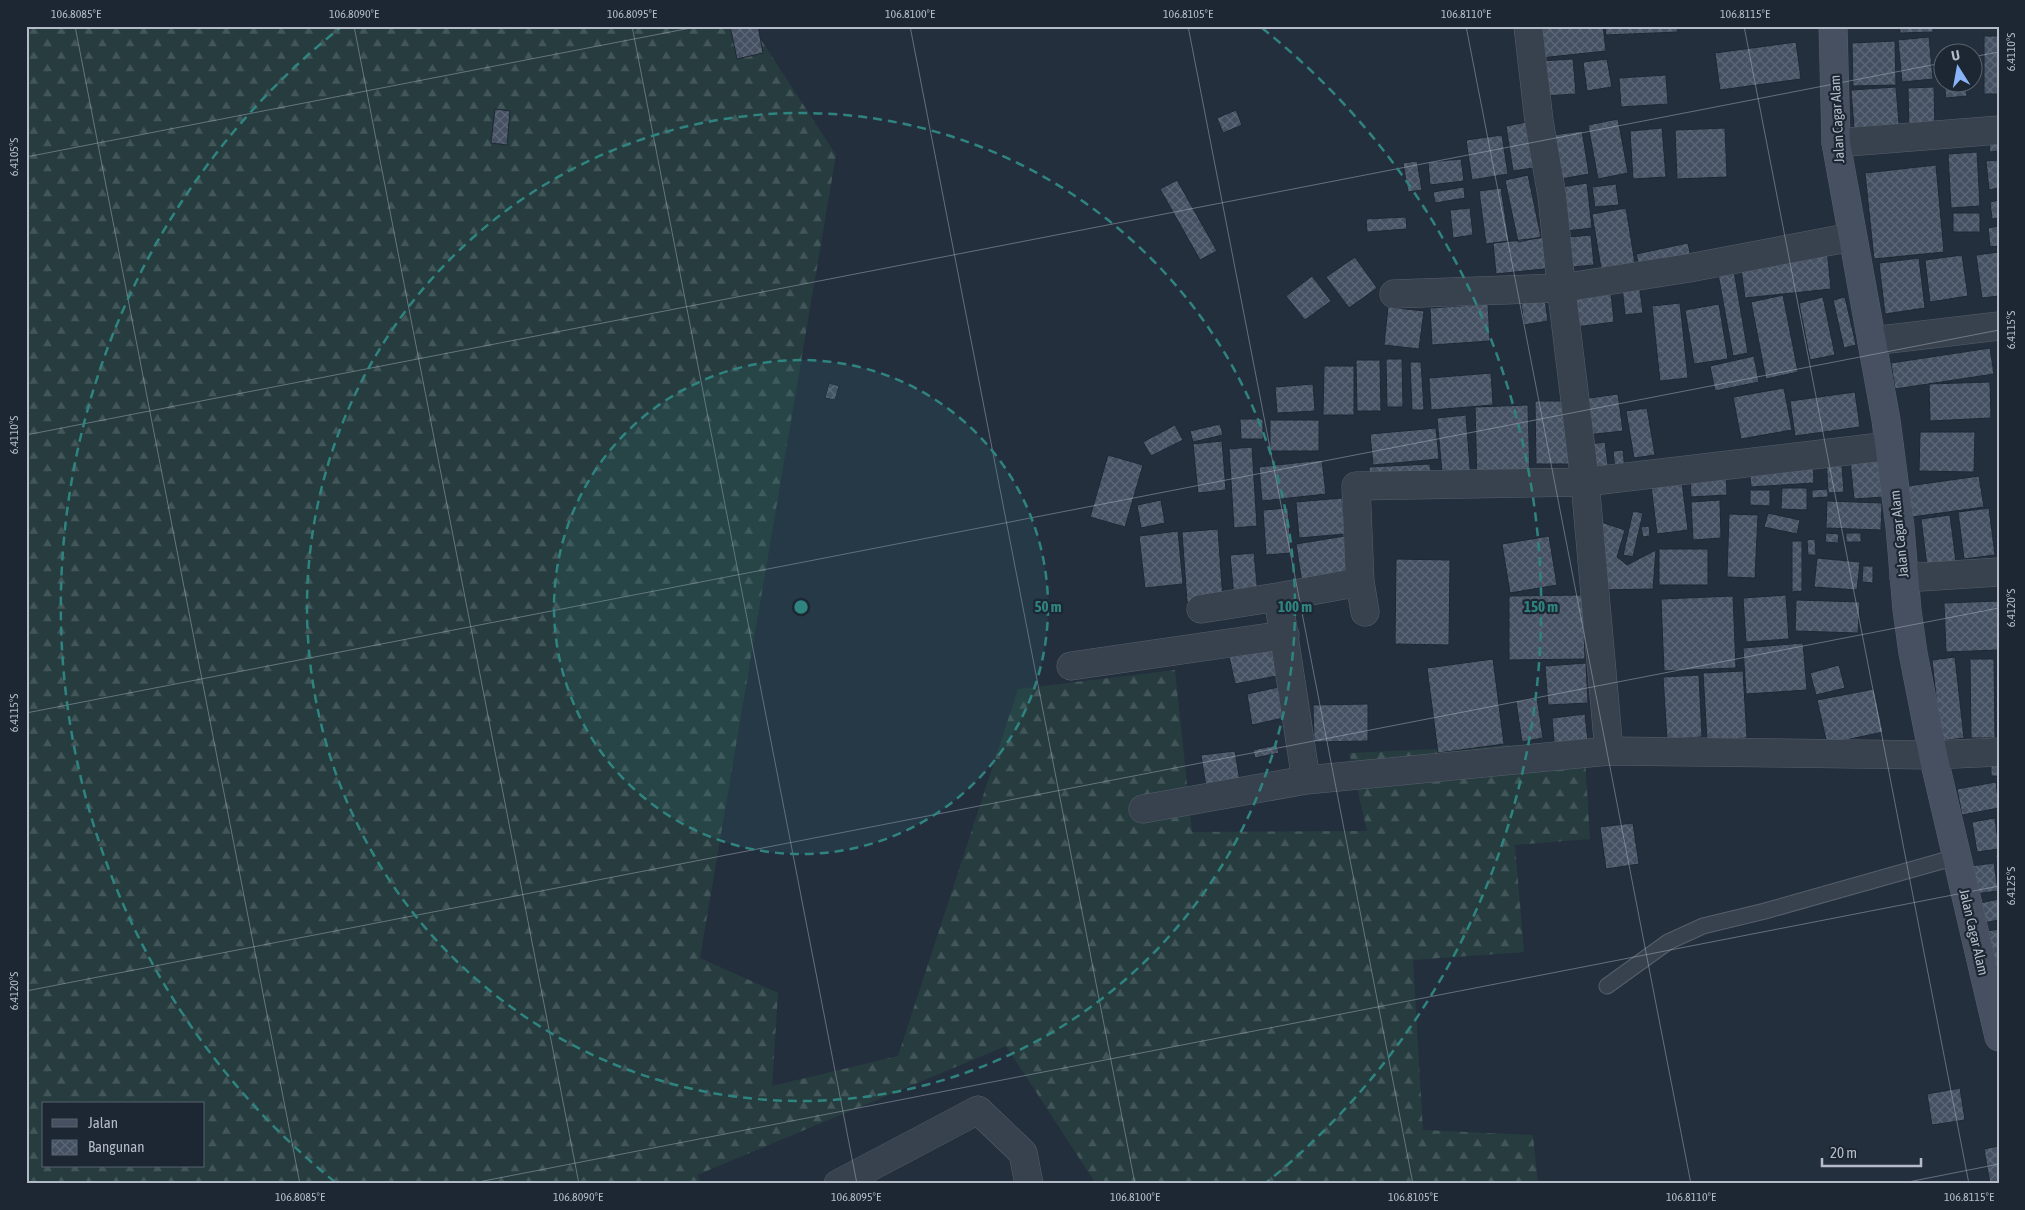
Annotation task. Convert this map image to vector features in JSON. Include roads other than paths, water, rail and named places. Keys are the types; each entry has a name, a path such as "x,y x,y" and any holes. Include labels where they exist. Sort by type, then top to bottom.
{"street":[{"path":"1528,26 1538,121 1552,196 1585,482 1609,750"},
{"name":"Jalan Cagar Alam","path":"1833,26 1836,143 1889,446 1900,527 1913,653 1933,755 1956,856 1994,994 1999,1037"},
{"path":"1836,143 1999,130"},
{"path":"1394,294 1562,288 1689,268 1852,237"},
{"path":"1872,341 1999,326"},
{"path":"1365,612 1360,582 1356,486 1585,482 1889,446"},
{"path":"1904,578 1999,572"},
{"path":"1200,609 1360,582"},
{"path":"1278,597 1306,780"},
{"path":"1071,666 1285,634"},
{"path":"1143,809 1306,780 1609,750 1933,755 1999,752"},
{"path":"838,1184 978,1110 1023,1153 1029,1184"}],"lane":[{"path":"1607,986 1668,942 1703,926 1765,911 1956,856"}]}
